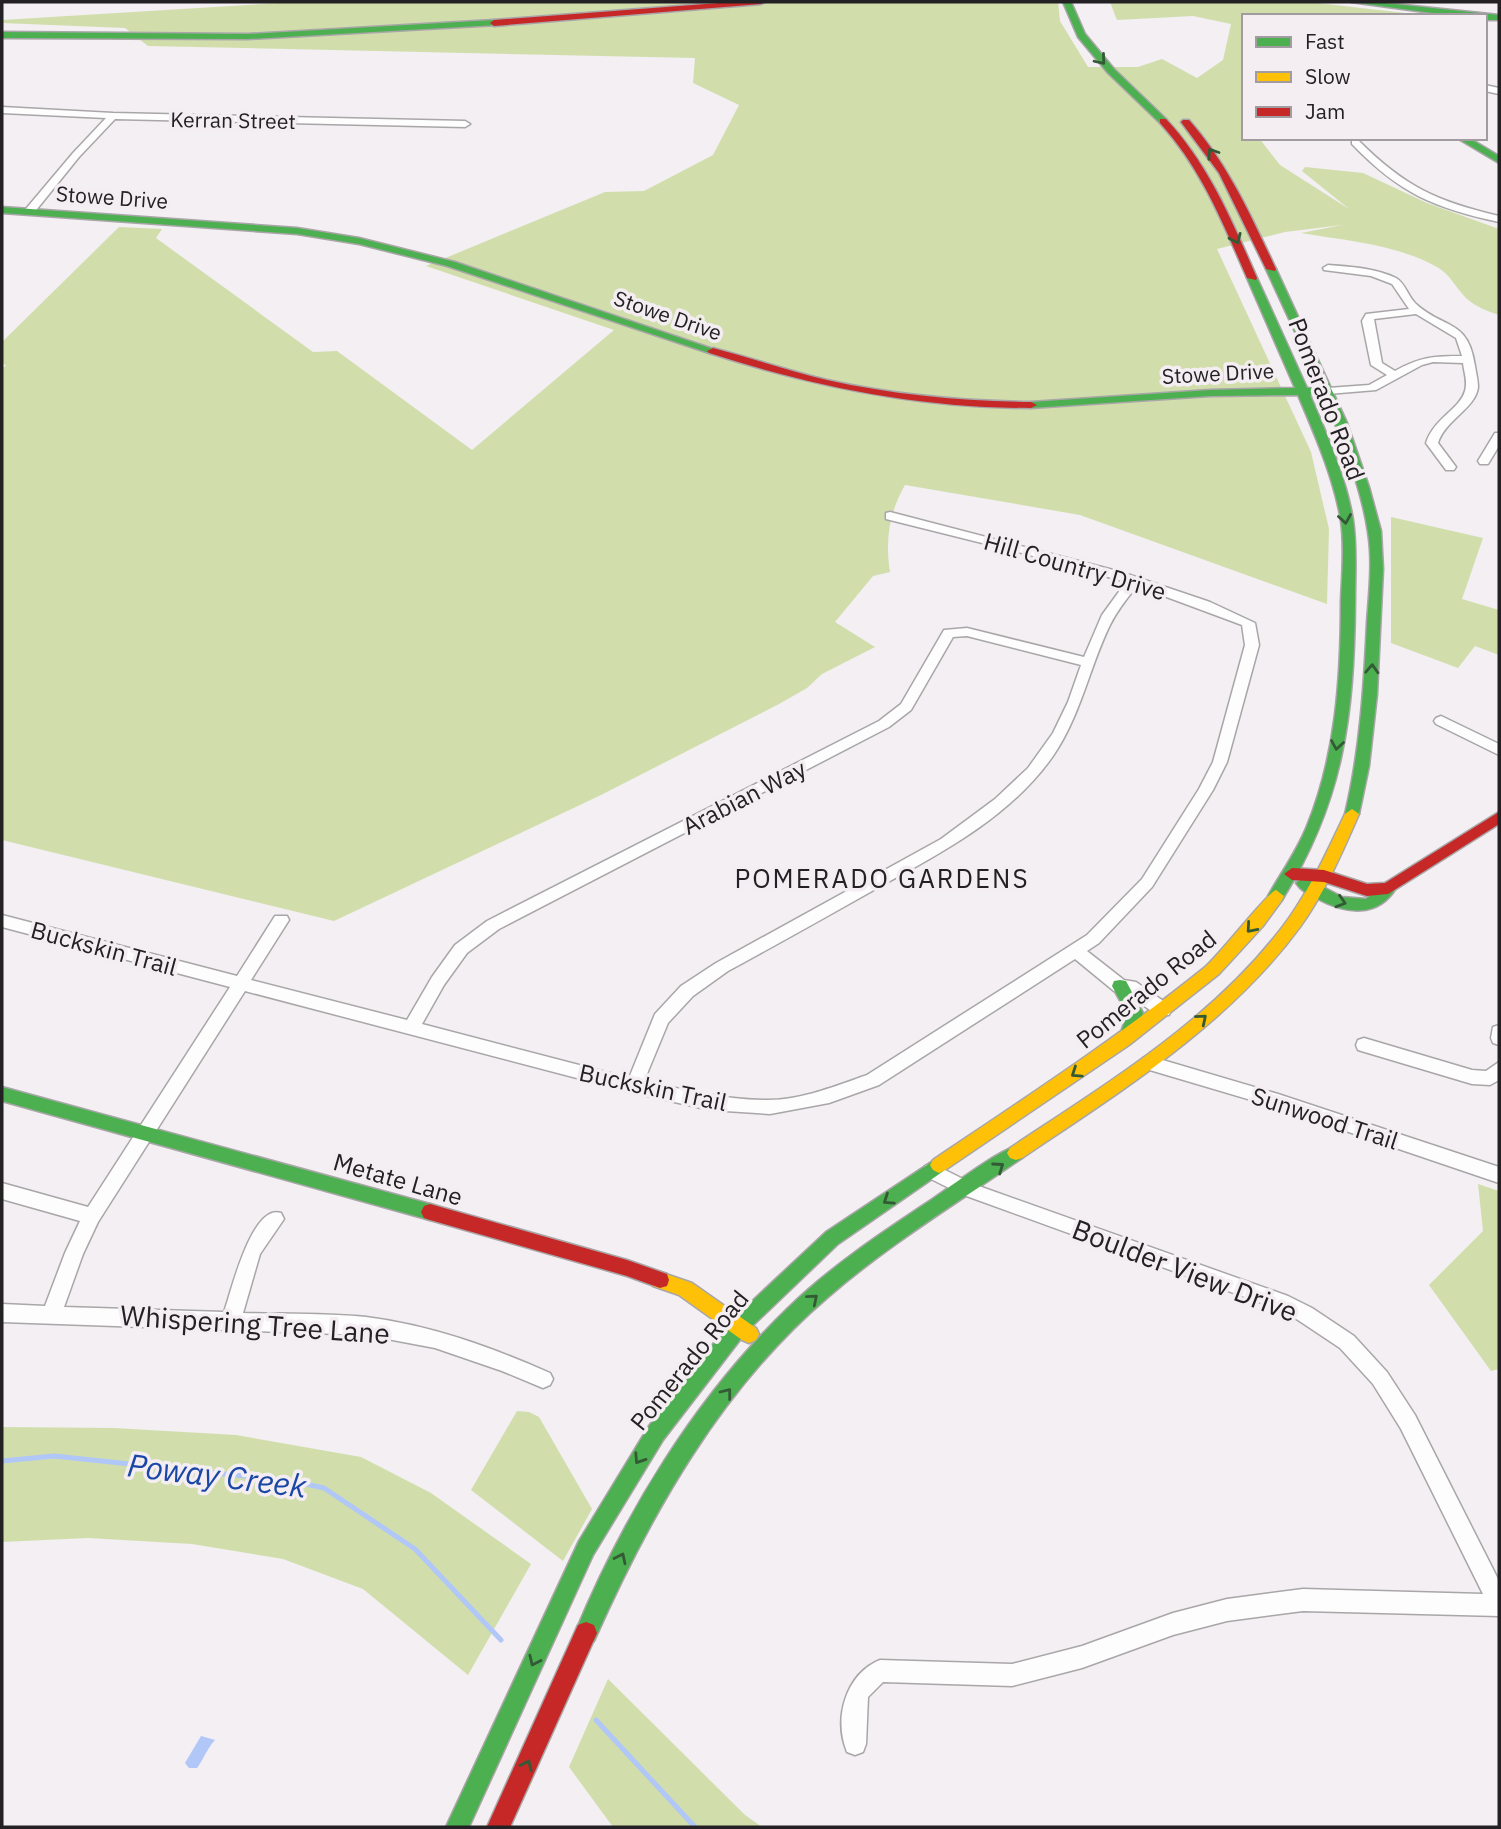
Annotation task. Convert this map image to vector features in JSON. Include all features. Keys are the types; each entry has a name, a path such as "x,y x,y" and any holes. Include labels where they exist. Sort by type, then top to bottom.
{"main road":[{"path":"2,28 135,33 269,30 655,2"},
{"path":"2,36 128,41 263,38 761,2"},
{"name":"Pomerado Road","path":"457,1827 586,1548 656,1433 739,1326 832,1238 1128,1036 1213,970 1257,922 1292,874 1325,803 1344,706 1348,612 1347,522 1337,480 1303,391 1219,201 1195,158 1178,135 1111,71 1081,36 1067,2"},
{"name":"Pomerado Road","path":"498,1827 627,1546 691,1441 764,1346 795,1314 854,1265 1149,1063 1238,990 1286,936 1317,892 1351,817 1361,780 1370,713 1376,576 1373,522 1328,391 1242,206 1215,157 1184,119 1129,70 1099,34 1084,2"},
{"path":"1355,2 1460,14"},
{"path":"1416,2 1499,12"},
{"path":"1465,140 1499,160"},
{"name":"Stowe Drive","path":"2,210 297,231 396,248 775,372 860,391 923,400 1028,405 1210,393 1328,391"},
{"path":"1292,874 1324,876 1367,890 1388,888 1499,817"},
{"path":"1292,874 1317,892 1334,900 1363,907 1376,905 1385,899 1388,888"},
{"path":"1120,986 1135,1013 1128,1036"},
{"path":"1149,1063 1153,1046 1167,1034 1163,1010"},
{"name":"Metate Lane","path":"2,1094 627,1268 685,1289 764,1346"}],"street":[{"name":"Kerran Street","path":"2,110 113,116 465,124"},
{"path":"29,212 76,155 113,116"},
{"path":"1355,142 1385,173 1416,195 1448,207 1499,219"},
{"path":"1328,268 1386,276 1396,282 1400,294 1416,311 1458,335 1465,345 1472,387 1469,396 1434,430 1432,443 1450,467"},
{"path":"1396,376 1377,365 1367,321 1370,316 1416,311"},
{"path":"1328,391 1372,388 1418,363 1433,359 1468,360"},
{"path":"1484,461 1499,436"},
{"name":"Hill Country Drive","path":"890,516 1074,561 1134,580 1230,615 1248,623 1252,632"},
{"path":"634,1086 661,1019 687,991 722,967 946,843 1005,800 1026,780 1058,738 1071,714 1108,615 1134,580"},
{"name":"Arabian Way","path":"411,1028 438,981 461,949 493,925 884,724 911,700 949,633 967,632 1089,663"},
{"name":"Buckskin Trail","path":"2,921 634,1086 710,1103 770,1107 829,1096 873,1080 1076,951 1093,939 1147,883 1206,790 1220,762 1252,645 1252,632"},
{"path":"1441,720 1499,750"},
{"path":"52,1313 74,1253 92,1216 281,920"},
{"path":"1076,951 1120,986 1130,987 1163,1010"},
{"path":"1499,1032 1499,1038"},
{"path":"1364,1045 1472,1077 1490,1078 1499,1069"},
{"name":"Sunwood Trail","path":"1149,1063 1278,1101 1499,1175"},
{"name":"Boulder View Drive","path":"931,1171 967,1189 1280,1302 1305,1314 1347,1342 1380,1378 1408,1422 1499,1604"},
{"path":"2,1191 92,1216"},
{"path":"232,1319 252,1251 275,1219"},
{"name":"Whispering Tree Lane","path":"2,1313 232,1319 366,1326 435,1339 506,1363 543,1379"},
{"path":"855,1744 854,1706 857,1694 863,1682 880,1671 1012,1675 1082,1657 1173,1624 1227,1610 1303,1600 1499,1604"}],"green space":[{"path":"295,2 1058,2 1060,21 1088,67 1138,67 1162,59 1197,78 1223,60 1231,24 1193,16 1117,20 1110,2 1309,2 1414,14 1242,14 1242,140 1261,140 1280,165 1349,209 1302,171 1305,167 1363,173 1427,203 1499,229 1499,315 1470,301 1446,273 1421,259 1371,244 1301,233 1342,225 1285,232 1217,249 1311,452 1329,529 1327,604 1080,515 905,485 895,506 890,527 890,572 873,576 835,622 875,647 822,674 807,688 779,704 601,795 334,921 2,840 2,368 6,366 2,362 2,342 119,227 162,229 156,238 313,352 337,351 472,450 614,330 426,266 605,192 644,191 713,155 739,105 693,83 695,58 148,46 125,28 2,23 2,20"},
{"path":"1391,517 1483,538 1462,599 1499,610 1499,655 1475,646 1458,668 1391,643"},
{"path":"1478,1184 1499,1191 1499,1369 1491,1371 1429,1285 1483,1231"},
{"path":"517,1411 529,1412 539,1417 592,1509 563,1561 471,1490"},
{"path":"2,1427 114,1428 236,1435 361,1457 431,1493 531,1564 468,1675 363,1589 283,1559 192,1544 88,1538 2,1542"},
{"path":"608,1679 745,1815 762,1827 613,1827 569,1767"}],"water":[{"path":"201,1736 215,1740 197,1768 189,1768 185,1763"}],"waterway":[{"name":"Poway Creek","path":"2,1461 54,1456 291,1481 324,1488 415,1549 501,1640"},
{"name":"Poway Creek","path":"596,1720 695,1827"}],"traffic: fast":[{"path":"1067,2 1081,35 1111,71 1163,121"},
{"path":"1355,2 1460,14"},
{"path":"1487,17 1499,18"},
{"path":"2,35 248,36 494,23"},
{"path":"1465,140 1499,160"},
{"path":"2,210 297,231 359,241 451,264 713,351"},
{"path":"1271,269 1314,360 1353,454 1372,519 1376,544 1366,742 1352,814"},
{"path":"1252,278 1320,434 1342,499 1348,538 1346,670 1336,750 1314,826 1298,862 1276,896"},
{"path":"1031,405 1210,393 1328,391"},
{"path":"1304,883 1336,901 1359,906 1380,898 1388,888"},
{"path":"1120,986 1135,1013 1128,1036"},
{"path":"2,1094 430,1212"},
{"path":"586,1633 621,1556 657,1493 699,1429 769,1340 846,1270 1016,1153"},
{"path":"457,1827 586,1548 656,1433 739,1326 832,1238 939,1165"}],"traffic: slow":[{"path":"1016,1153 1167,1048 1213,1010 1256,968 1294,923 1327,871 1352,814"},
{"path":"939,1165 1123,1040 1213,970 1257,922 1276,896"},
{"path":"660,1280 685,1289 749,1334"}],"traffic: jam":[{"path":"494,23 761,2"},
{"path":"1163,121 1204,175 1252,278"},
{"path":"1186,122 1224,173 1271,269"},
{"path":"713,351 791,374 870,392 950,402 1031,405"},
{"path":"1292,874 1324,876 1367,890 1388,888 1499,817"},
{"path":"430,1212 627,1268 660,1280"},
{"path":"498,1827 586,1633"}],"district":[{"name":"POMERADO GARDENS","path":"882,878"}]}
